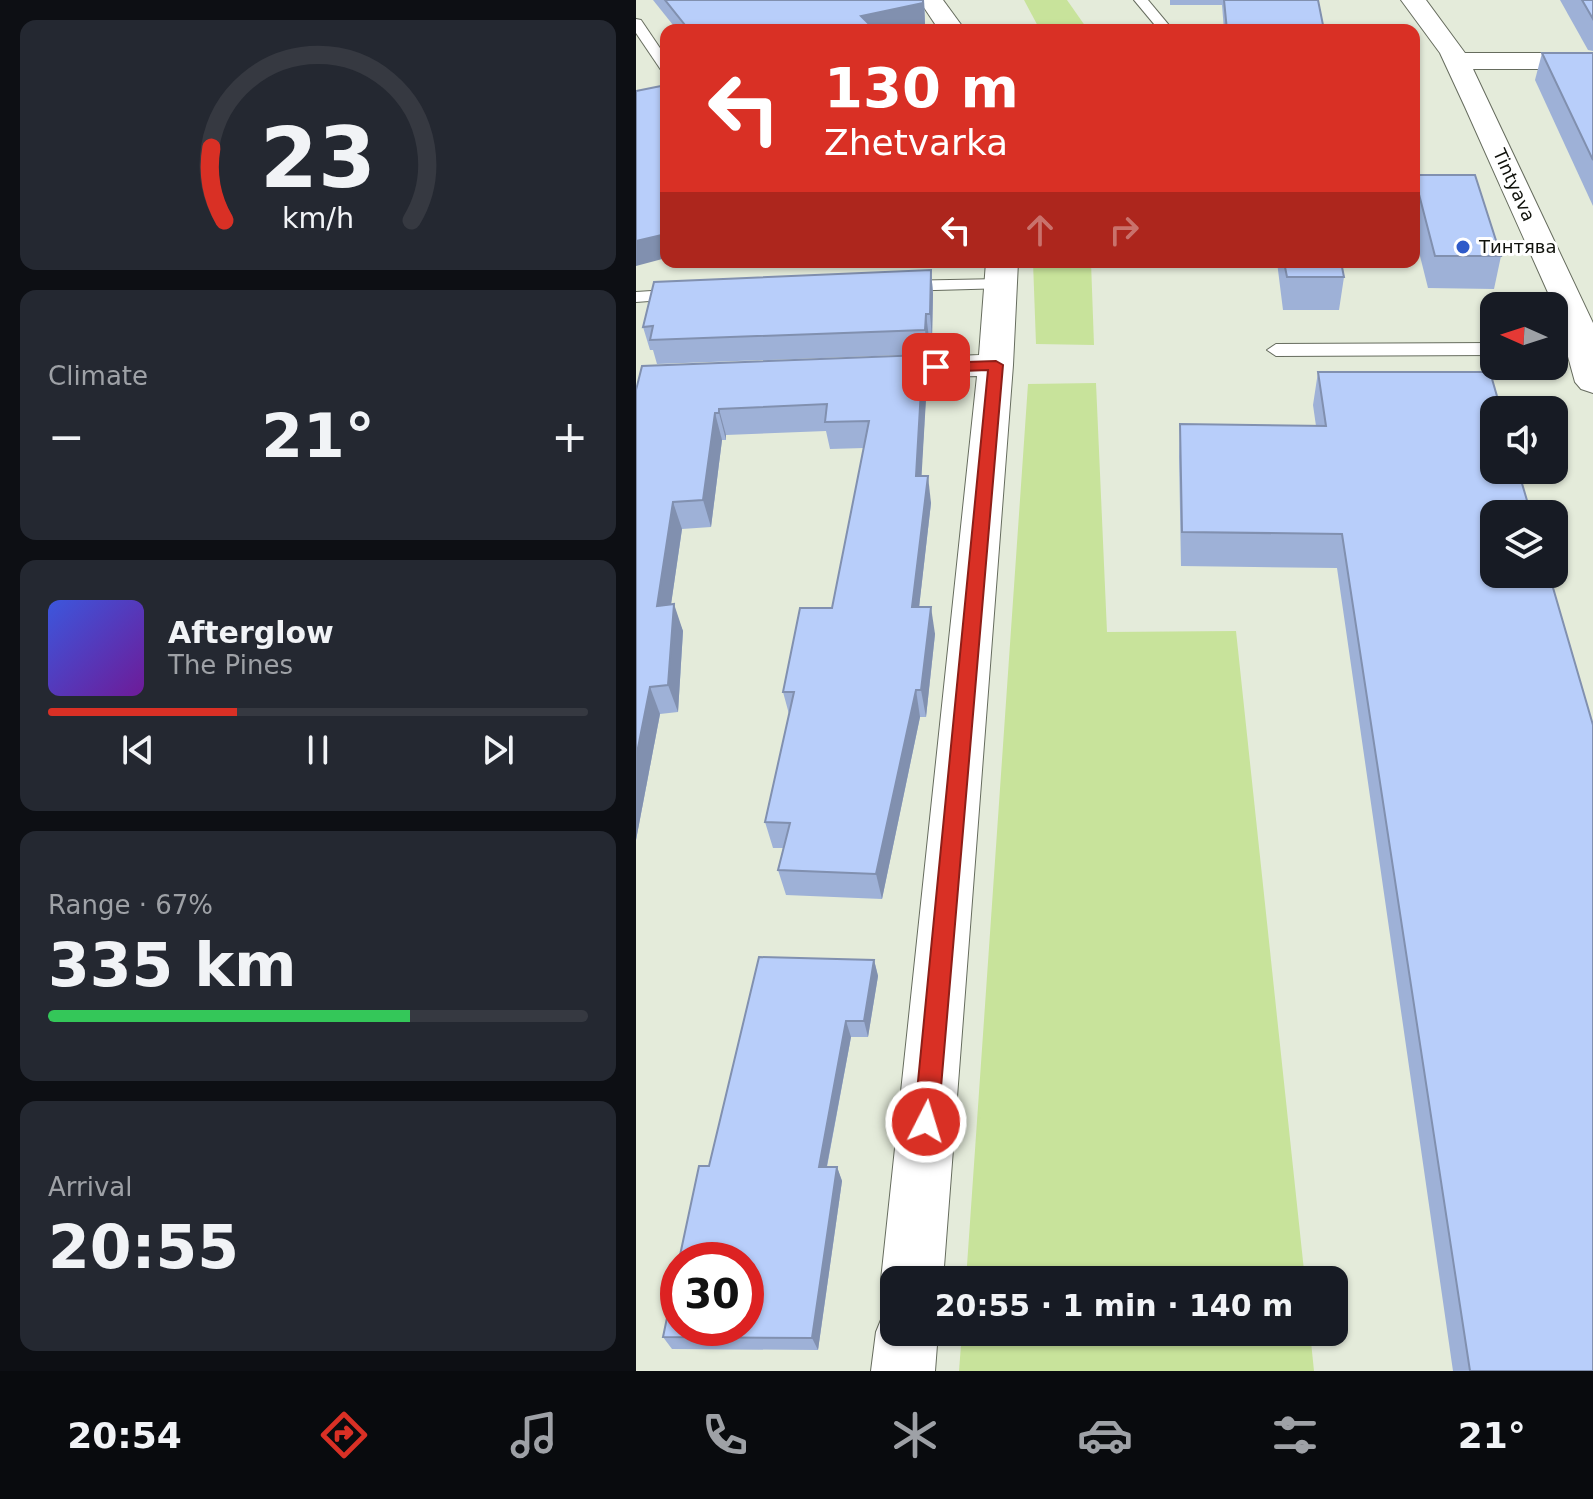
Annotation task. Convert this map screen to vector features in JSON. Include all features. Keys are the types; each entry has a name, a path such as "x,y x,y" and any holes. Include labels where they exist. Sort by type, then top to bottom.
{"street":[{"path":"931,0 948,24"},
{"name":"Tintyava","path":"1413,0 1456,61 1576,334 1593,382"},
{"path":"1456,61 1593,61"},
{"path":"913,1266 1002,273"},
{"path":"839,371 996,365"},
{"path":"903,1371 906,1346"}],"lane":[{"path":"1141,0 1161,24"},
{"path":"636,23 660,58"},
{"path":"881,287 1002,273"},
{"path":"636,297 696,294"},
{"path":"1276,350 1480,349"}],"green space":[{"path":"1024,0 1067,0 1084,24 1037,24"},
{"path":"1033,268 1091,268 1094,345 1036,344"},
{"path":"1096,383 1107,632 1236,631 1304,1266 967,1266 1028,384"},
{"path":"961,1346 1311,1346 1314,1371 959,1371"}],"building":[{"path":"665,0 923,0 923,3 861,16 869,24 684,24"},
{"path":"1224,0 1318,0 1323,24 1226,24"},
{"path":"1582,0 1593,0 1593,19"},
{"path":"1542,53 1593,53 1593,160"},
{"path":"660,86 660,235 636,241 636,91"},
{"path":"1420,175 1475,175 1501,256 1435,256 1420,198"},
{"path":"1285,268 1342,268 1344,277 1287,277"},
{"path":"931,270 930,314 926,314 925,330 650,340 653,326 643,327 654,282"},
{"path":"923,355 916,476 928,476 912,607 931,607 921,690 916,690 876,874 778,870 790,823 765,822 794,692 783,692 800,608 832,608 869,421 825,422 827,404 719,409 719,413 715,413 703,500 673,502 657,606 674,604 668,685 650,687 636,758 636,390 642,366"},
{"path":"1318,372 1480,372 1480,380 1492,380 1497,396 1480,396 1480,484 1522,484 1527,500 1480,500 1480,588 1553,588 1593,725 1593,1371 1470,1371 1342,534 1182,532 1180,424 1326,426"},
{"path":"759,957 874,960 864,1021 846,1021 819,1167 837,1167 812,1338 764,1338 764,1242 683,1242 699,1166 709,1166"}],"place":[{"name":"Тинтява","path":"1463,247"}],"route":[{"path":"926,1122 996,365 936,367"}]}
